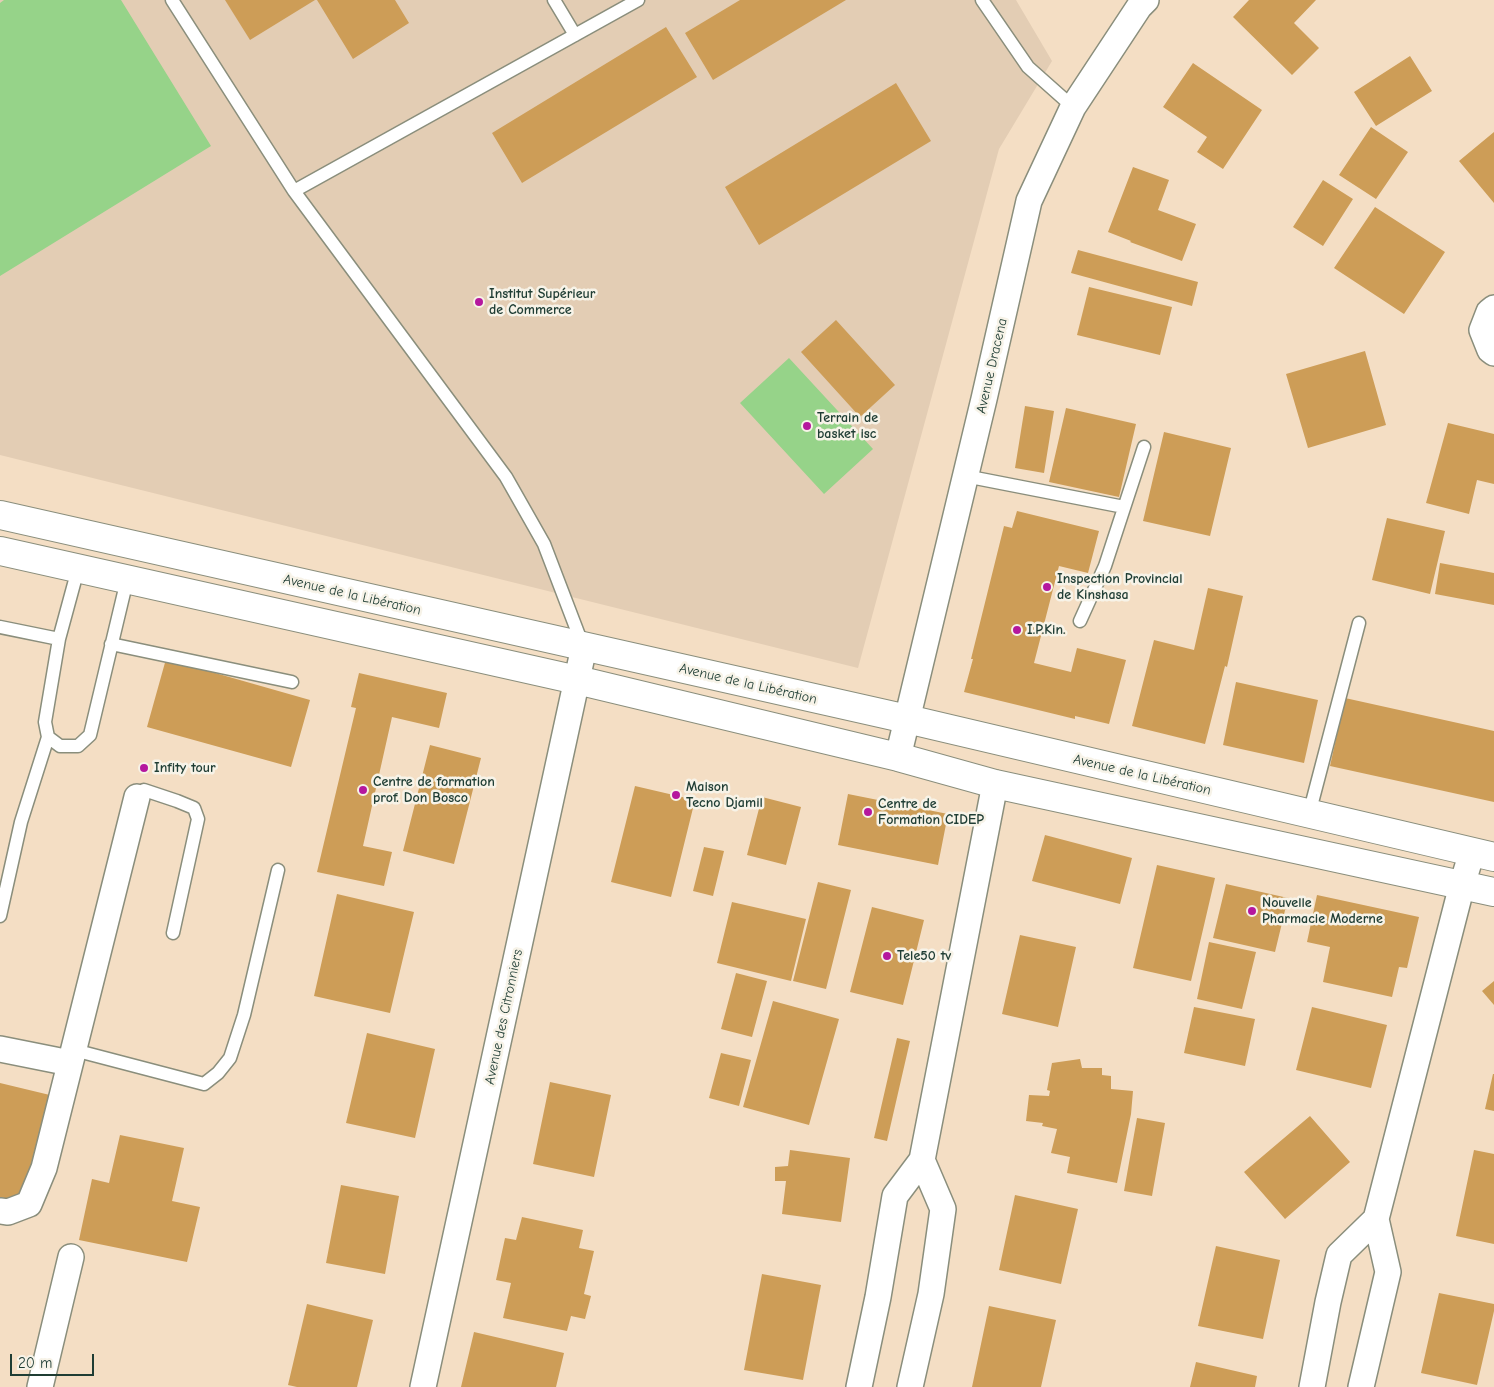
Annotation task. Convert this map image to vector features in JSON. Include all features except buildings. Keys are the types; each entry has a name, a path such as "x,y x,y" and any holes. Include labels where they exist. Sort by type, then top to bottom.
{"main road":[{"name":"Avenue de la Libération","path":"0,515 907,719 1483,854"},
{"path":"0,551 577,680 898,757 995,784 1494,892"}],"street":[{"name":"Avenue Dracena","path":"898,757 966,476 1029,201 1073,107 1139,7 1146,0"},
{"path":"1494,308 1488,312 1482,330 1490,350 1494,353"},
{"name":"Avenue des Citronniers","path":"423,1387 584,647"},
{"path":"859,1387 878,1297 895,1196 922,1160 995,784"},
{"path":"0,1211 8,1212 29,1204 44,1168 137,797"},
{"path":"1361,1387 1388,1272 1376,1219 1462,885 1483,854"},
{"path":"0,1049 72,1056"},
{"path":"910,1387 930,1294 943,1209 922,1160"},
{"path":"1312,1387 1339,1255 1376,1219"},
{"path":"40,1387 71,1257"}],"lane":[{"path":"172,0 294,191 506,477 544,544 584,647"},
{"path":"554,0 574,35"},
{"path":"294,191 638,0"},
{"path":"982,0 1028,67 1073,107"},
{"path":"1080,621 1105,566 1144,447"},
{"path":"966,476 1124,507"},
{"path":"0,916 21,822 48,737 45,722 59,639 78,569"},
{"path":"48,737 60,746 78,746 90,735 127,580"},
{"path":"1309,814 1359,623"},
{"path":"0,627 59,639"},
{"path":"111,644 292,682"},
{"path":"137,797 144,790 177,800 194,808 198,819 173,933"},
{"path":"72,1056 204,1084 218,1073 230,1058 244,1015 278,870"}],"shaded area":[{"name":"Institut Supérieur de Commerce","path":"0,0 1016,0 1052,61 999,149 858,668 0,455"}],"green space":[{"path":"4,0 121,0 211,146 0,276 0,3"},
{"name":"Terrain de basket isc","path":"789,358 873,449 824,494 740,403"}],"place":[{"name":"Institut Supérieur de Commerce","path":"479,302"},
{"name":"Terrain de basket isc","path":"807,426"},
{"name":"Inspection Provincial de Kinshasa","path":"1047,587"},
{"name":"I.P.Kin.","path":"1017,630"},
{"name":"Infity tour","path":"144,768"},
{"name":"Centre de formation prof. Don Bosco","path":"363,790"},
{"name":"Maison Tecno Djamil","path":"676,795"},
{"name":"Centre de Formation CIDEP","path":"868,812"},
{"name":"Nouvelle Pharmacie Moderne","path":"1252,911"},
{"name":"Tele50 tv","path":"887,956"}]}
